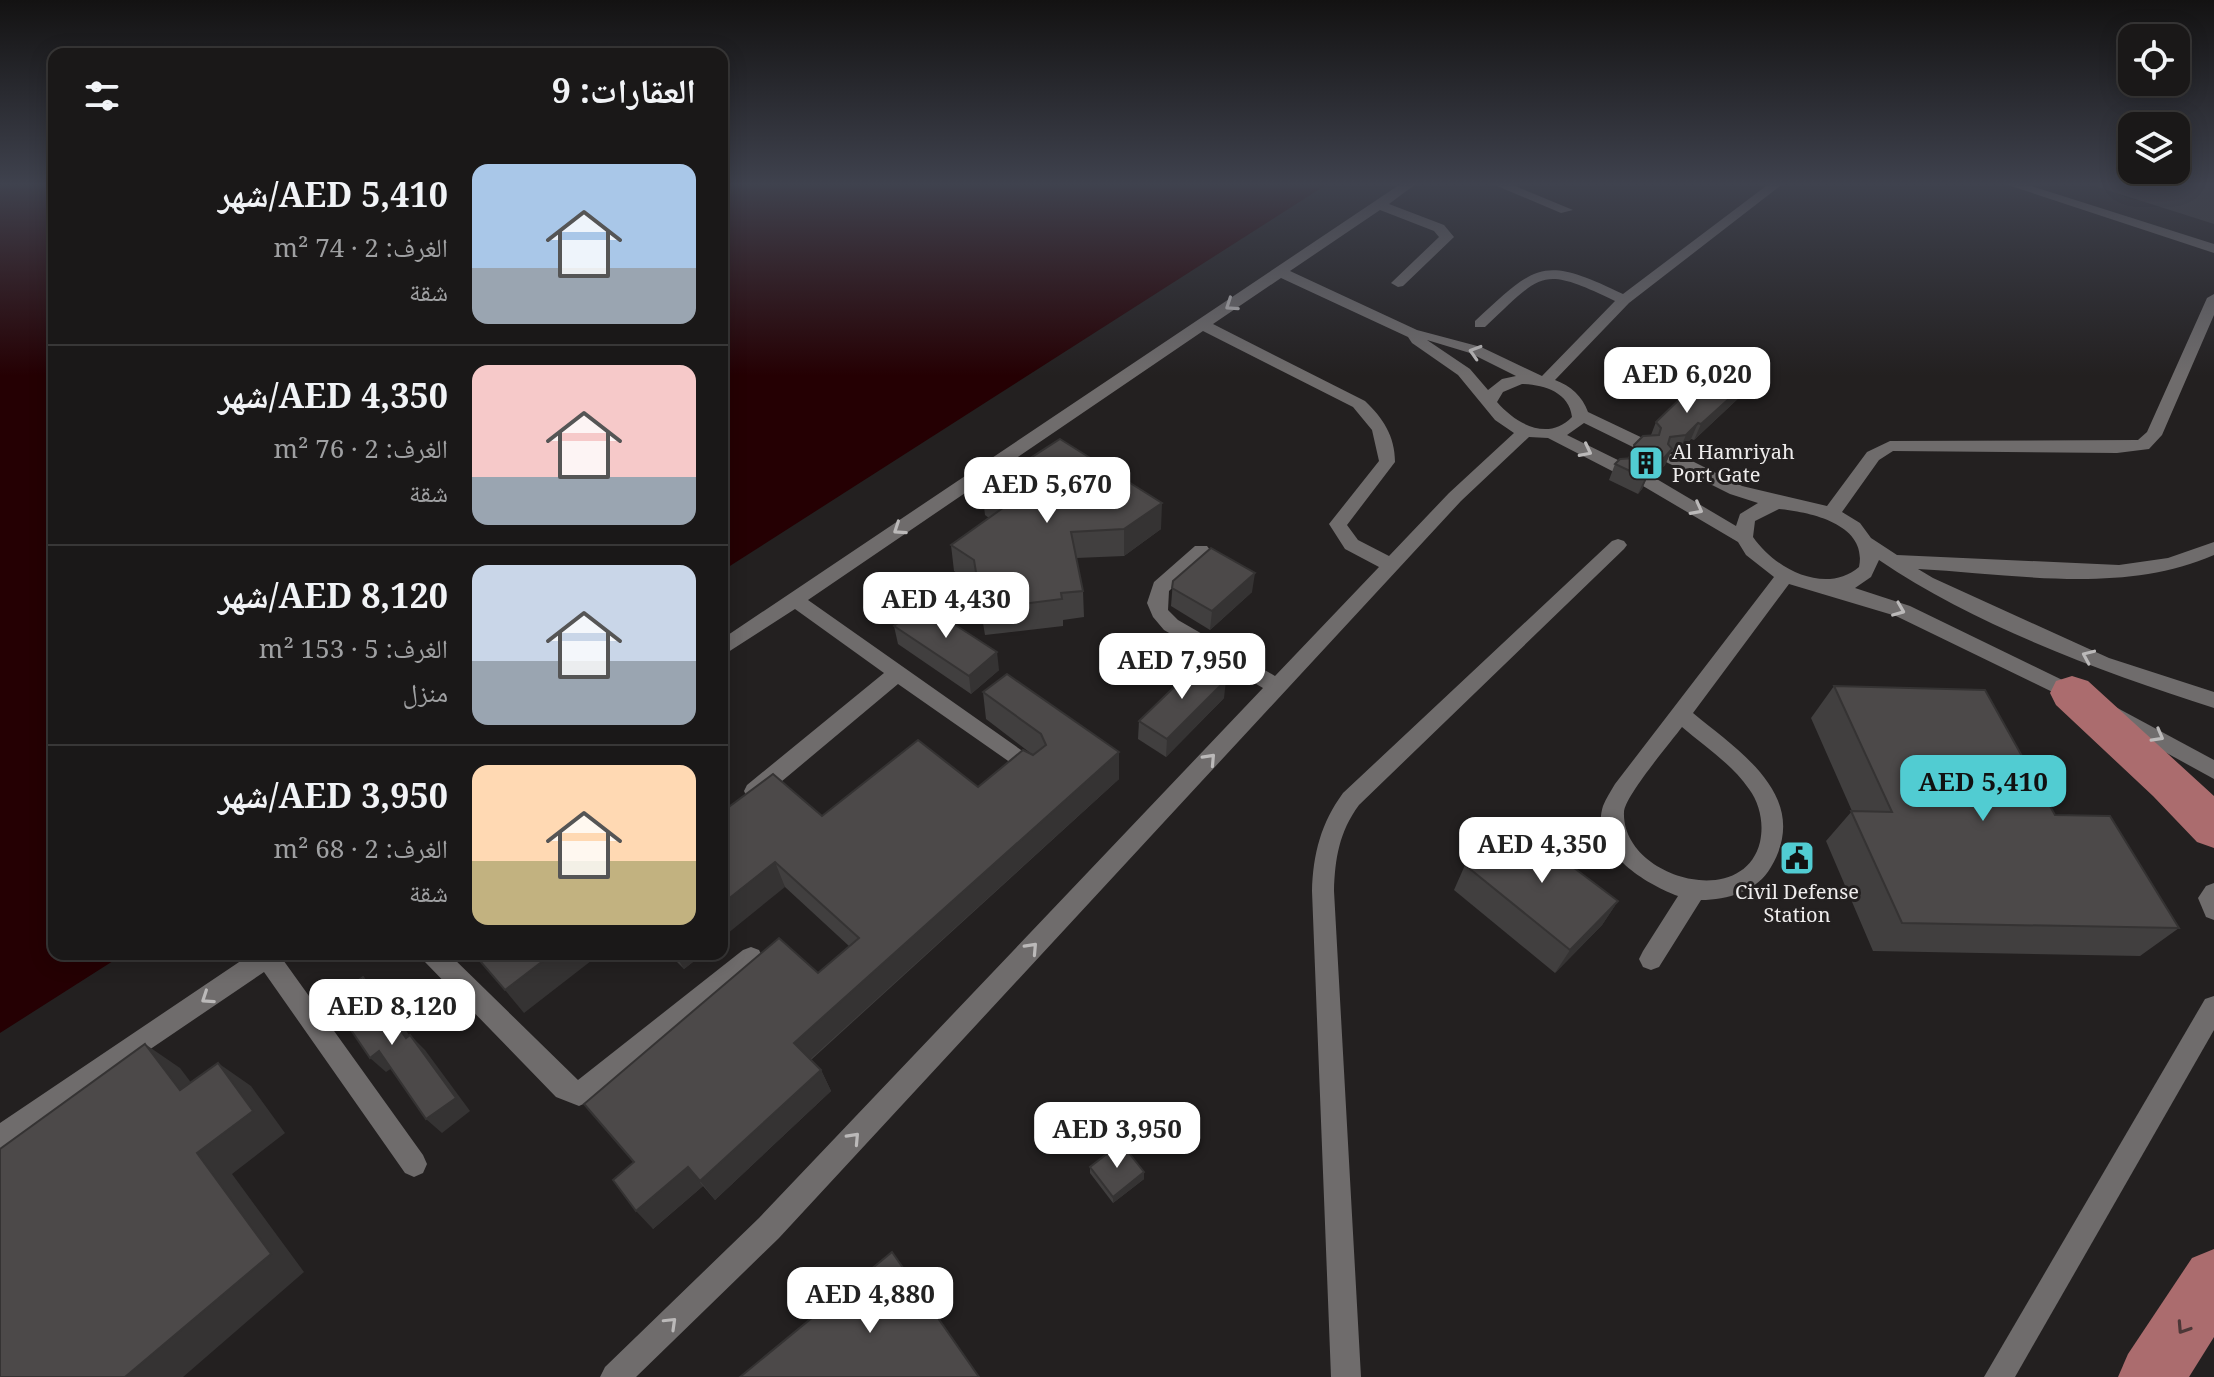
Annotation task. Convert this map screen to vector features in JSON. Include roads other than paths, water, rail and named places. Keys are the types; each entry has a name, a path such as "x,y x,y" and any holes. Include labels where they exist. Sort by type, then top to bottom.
{"main road":[{"path":"2072,693 2170,782 2214,828"},
{"path":"2151,1377 2214,1280"}],"lane":[{"path":"728,645 1317,247"},
{"path":"1398,283 1436,247"},
{"path":"1490,401 1492,393 1508,382 1539,381 1592,336 1624,300 1693,247"},
{"path":"1280,272 1414,334 1431,336 1505,361 1539,381 1572,395 1581,415 1643,445"},
{"path":"1480,324 1530,280 1542,274 1572,278 1624,300"},
{"path":"1831,514 1873,456 1890,446 2117,448 2143,445 2154,435 2214,298"},
{"path":"1202,324 1359,404 1378,424 1387,449 1387,462 1338,524 1341,535 1350,544 1392,565"},
{"path":"1414,334 1417,340 1467,374 1490,401 1500,419 1526,431 1551,433 1572,427 1581,415"},
{"path":"615,1377 769,1228 1455,497 1526,431"},
{"path":"1551,433 1620,468"},
{"path":"1672,458 1736,490 1831,514 1866,543 1926,583 2102,663 2214,700"},
{"path":"1649,482 1744,538 1758,559 1785,576 1825,585 1903,611 2140,726 2214,770"},
{"path":"1744,538 1746,518 1765,506 1779,503"},
{"path":"1825,585 1842,584 1864,574 1870,564 1866,543"},
{"path":"1346,1377 1323,891 1329,834 1338,815 1351,799 1618,545"},
{"path":"1891,561 2062,571 2123,571 2189,560 2214,548"},
{"path":"1201,550 1161,587 1156,603 1158,611 1171,625 1277,687"},
{"path":"1682,715 1749,773 1765,795 1773,819 1773,842 1765,863 1748,878 1724,888 1695,890 1662,880 1634,861 1616,836 1613,810 1623,790 1785,576"},
{"path":"795,600 1034,770"},
{"path":"737,806 898,673"},
{"path":"1651,959 1695,890"},
{"path":"2214,893 2209,898 2214,910"},
{"path":"439,960 565,1088 579,1093 596,1085 751,958"},
{"path":"0,1138 263,960"},
{"path":"272,960 414,1164"},
{"path":"1999,1377 2214,1007"}],"place":[{"name":"Al Hamriyah Port Gate","path":"1646,463"},
{"name":"Civil Defense Station","path":"1797,858"}]}
